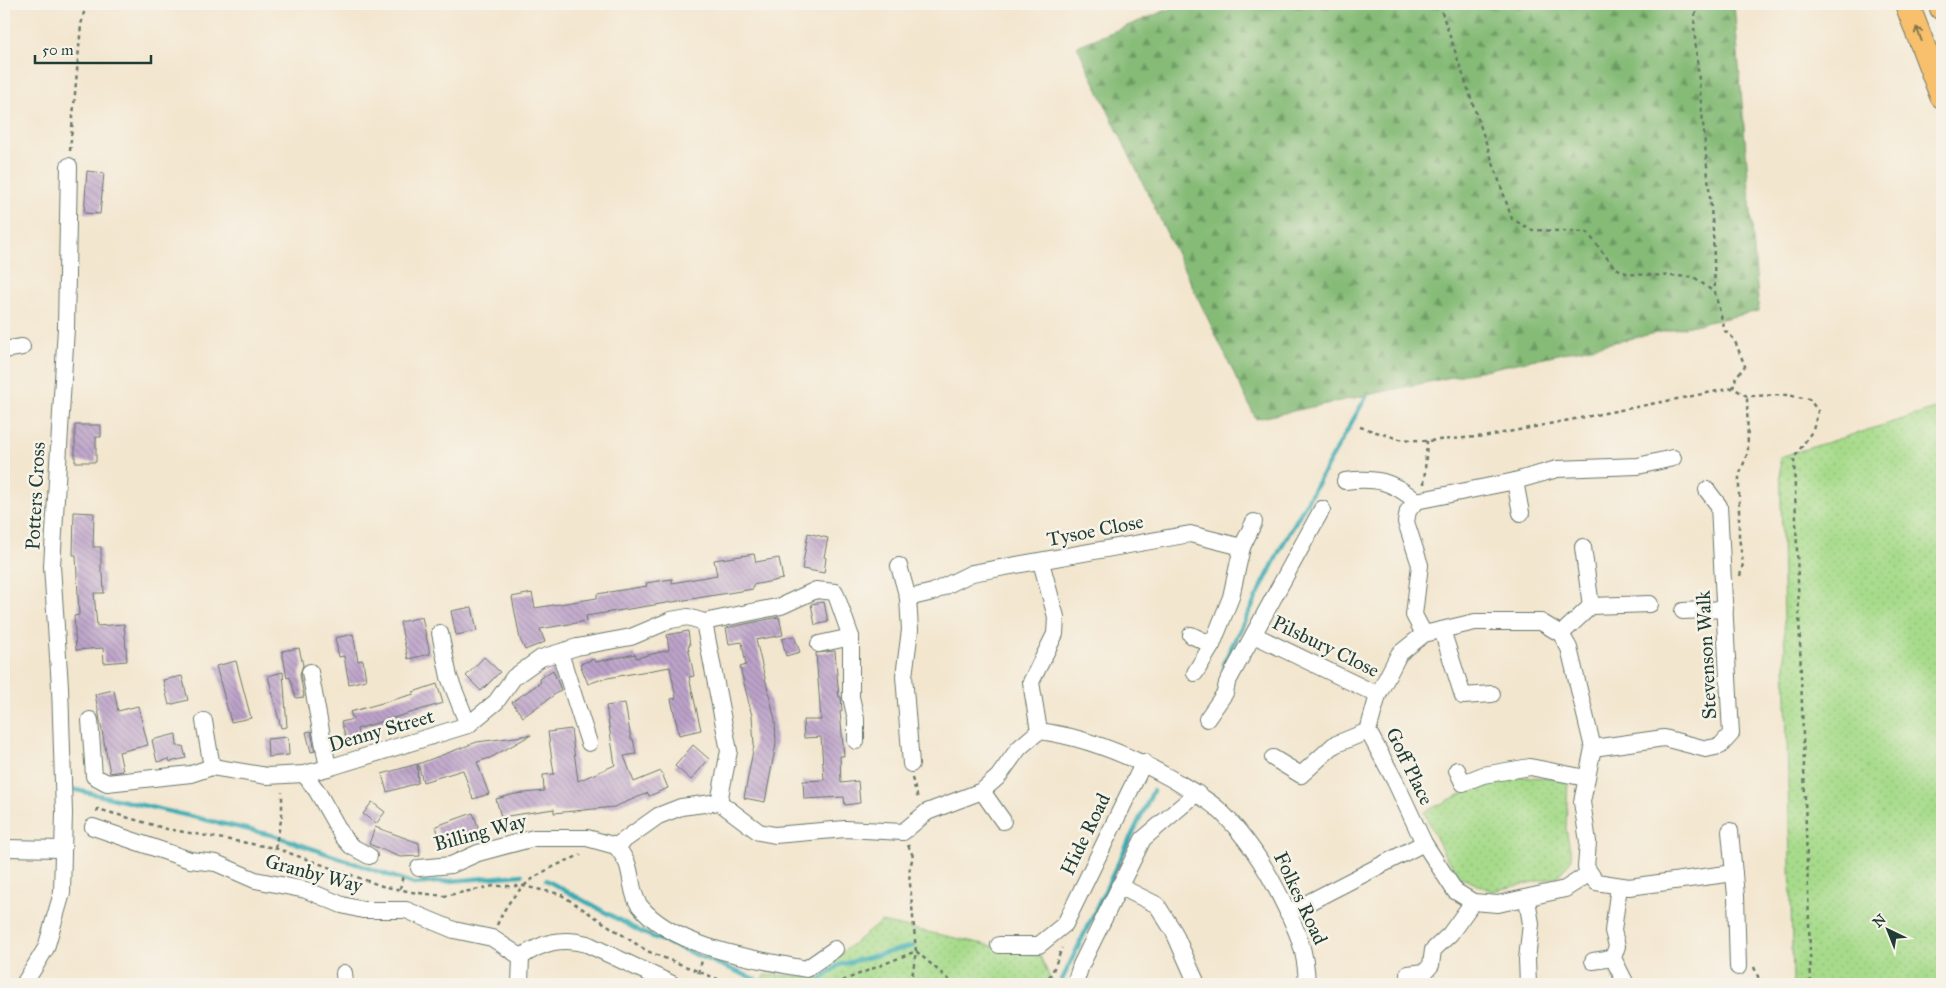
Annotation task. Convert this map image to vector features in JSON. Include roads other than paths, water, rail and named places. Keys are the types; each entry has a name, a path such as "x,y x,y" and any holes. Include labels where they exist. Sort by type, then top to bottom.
{"highway":[{"path":"1906,4 1942,96"},
{"path":"1940,4 1942,8"}],"street":[{"name":"Potters Cross","path":"24,984 46,948 62,893 61,697 52,566 66,328 69,166"},
{"path":"4,350 22,346"},
{"path":"1673,458 1638,466 1557,469 1515,481 1419,500 1408,510 1406,522 1420,565 1414,615 1424,634 1475,622 1541,622 1561,634 1569,648 1593,748 1582,802 1588,842 1586,867 1596,882 1630,886 1734,873"},
{"path":"1345,482 1358,480 1390,482 1419,500"},
{"path":"1515,481 1520,513"},
{"name":"Stevenson Walk","path":"1593,748 1664,738 1706,749 1720,746 1731,734 1719,506 1707,490"},
{"name":"Pilsbury Close","path":"1207,719 1225,692 1269,605 1322,510"},
{"path":"1195,673 1212,645 1231,597 1242,547 1254,522"},
{"name":"Tysoe Close","path":"1039,731 1031,682 1055,634 1056,617 1041,562 1190,534 1242,547"},
{"path":"1583,547 1592,606"},
{"path":"908,598 933,592 972,573 1041,562"},
{"path":"899,566 908,598 910,630 904,676 910,764"},
{"path":"719,802 729,751 704,622 781,606 816,590 835,592 851,637 852,683 850,697 856,719 856,741"},
{"path":"1561,634 1592,606 1650,604"},
{"path":"1683,611 1725,609"},
{"name":"Denny Street","path":"90,720 94,776 107,784 191,774 212,767 267,776 304,774 468,726 483,715 514,676 528,664 541,658 631,636 671,620 688,617 704,622"},
{"path":"1442,630 1463,696 1492,694"},
{"path":"440,633 448,677 468,726"},
{"name":"Goff Place","path":"1424,634 1399,654 1378,695 1368,731 1395,781 1424,843 1455,891 1473,902"},
{"path":"1191,635 1212,645"},
{"name":"Pilsbury Close","path":"1254,635 1378,695"},
{"path":"819,644 851,637"},
{"path":"560,653 589,743"},
{"path":"310,672 328,768"},
{"path":"204,721 212,767"},
{"path":"835,949 806,969 708,946 661,927 639,905 627,862 611,845 658,816 681,806 719,802 759,832 775,835 845,829 903,832 927,812 982,791 998,777 1019,748 1039,731"},
{"name":"Folkes Road","path":"1039,731 1070,735 1144,762 1197,793 1218,809 1257,854 1288,912 1305,954 1307,984"},
{"path":"1273,758 1301,775 1334,746 1368,731"},
{"name":"Hide Road","path":"999,945 1039,945 1065,924 1144,762"},
{"path":"1457,770 1463,783 1483,776 1530,767 1586,778"},
{"path":"304,774 318,791 342,837 351,846 369,856"},
{"path":"982,791 1003,821"},
{"path":"1075,984 1081,965 1143,839 1197,793"},
{"name":"Granby Way","path":"93,827 190,860 216,863 255,880 306,890 342,905 363,910 406,910 454,930 492,938 521,957"},
{"path":"1730,831 1736,896 1738,966"},
{"name":"Billing Way","path":"419,868 451,866 478,853 534,838 587,838 611,845"},
{"path":"1288,912 1424,843"},
{"path":"4,848 62,849"},
{"path":"1408,974 1425,972 1430,965 1433,950 1450,934 1473,902 1498,904 1527,899 1565,889 1590,873"},
{"path":"1119,886 1157,905 1174,932 1197,984"},
{"path":"1612,958 1617,946 1614,931 1619,886"},
{"path":"1527,899 1531,924 1527,959 1528,984"},
{"path":"520,984 521,957 544,944 573,940 587,944 672,984"},
{"path":"1594,961 1612,958"},
{"path":"1612,958 1625,982"}],"waterway":[{"path":"1223,664 1283,544 1366,397"},
{"path":"72,789 276,836 414,884 522,875"},
{"path":"1060,984 1153,791"},
{"path":"546,880 643,933 767,984"},
{"path":"815,984 839,965 913,946"}]}
